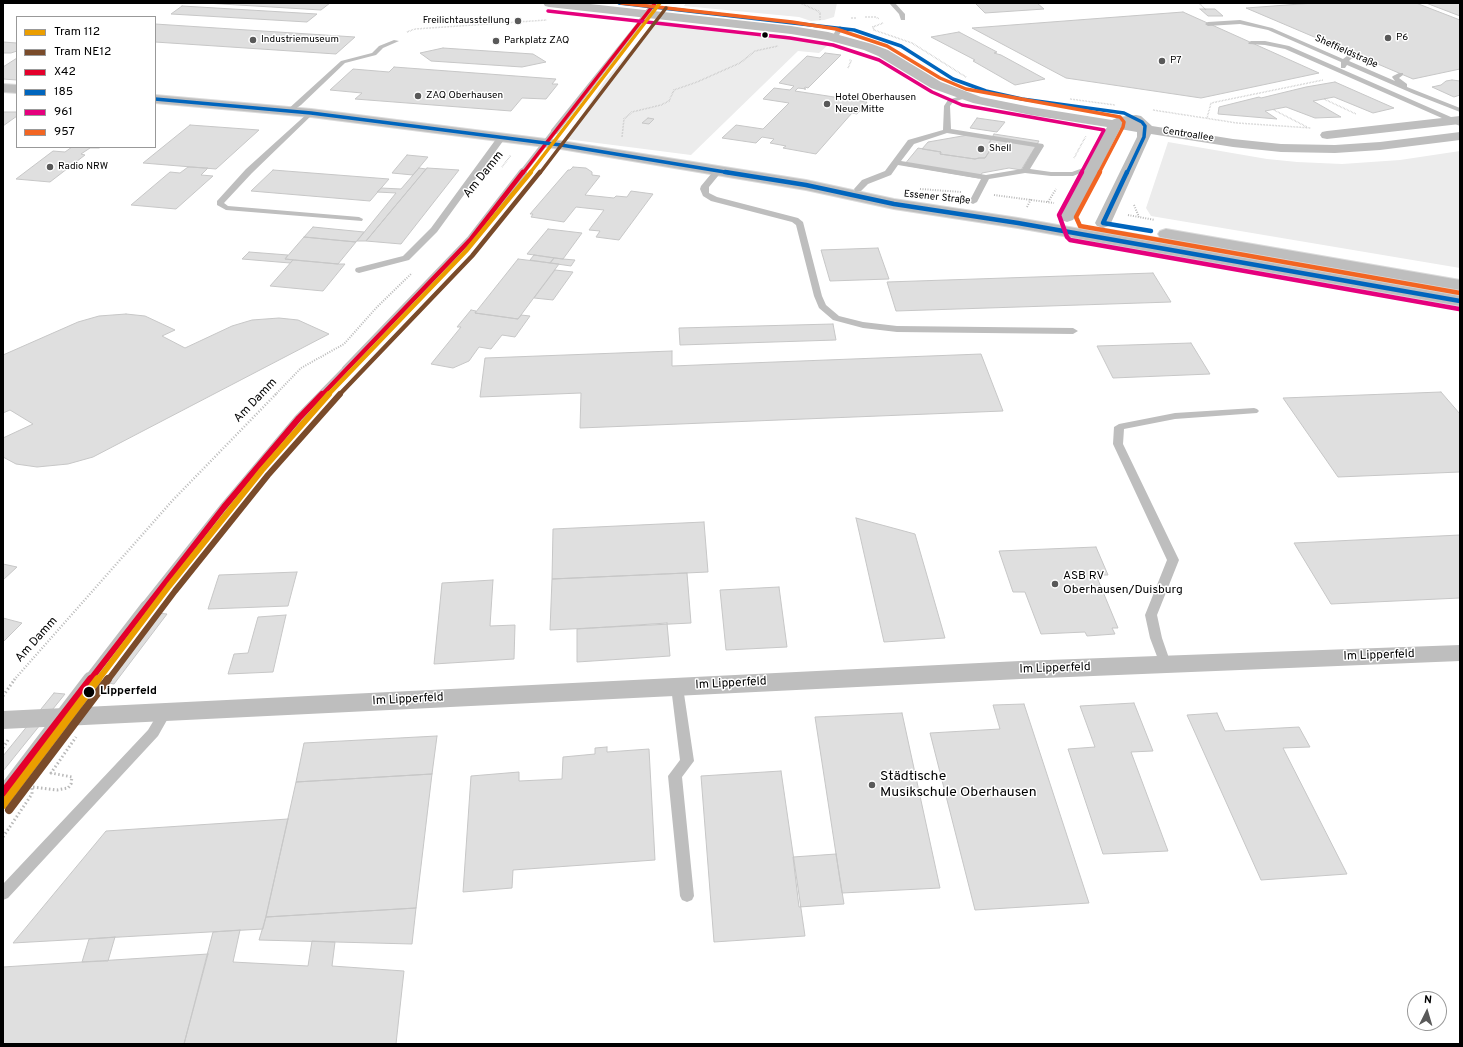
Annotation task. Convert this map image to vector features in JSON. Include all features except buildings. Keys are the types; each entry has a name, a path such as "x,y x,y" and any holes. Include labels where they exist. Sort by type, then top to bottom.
{"street":[{"path":"549,3 791,30 838,33"},
{"path":"619,3 838,33"},
{"name":"Centroallee","path":"838,33 854,22 878,37 900,46 952,79 986,91 1022,99 1121,114 1141,124 1249,145 1308,149 1362,148 1460,136"},
{"name":"Centroallee","path":"838,33 883,53 936,85 964,96 998,104 1121,114 1158,115 1210,122"},
{"path":"3,88 16,89"},
{"name":"Essener Straße","path":"156,99 311,113 502,137 719,170 806,185 894,204 1074,233 1460,301"},
{"path":"1074,233 1067,217 1121,114"},
{"path":"1103,223 1144,137 1141,124 1158,115"},
{"path":"1252,131 1282,134 1342,134 1458,119"},
{"name":"Essener Straße","path":"806,185 858,189 973,202 1460,285"},
{"name":"Essener Straße","path":"1074,233 1103,223"},
{"name":"Im Lipperfeld","path":"3,720 1165,664 1460,653"}],"lane":[{"path":"5,790 224,507 299,418 471,238 655,3"},
{"path":"892,3 902,14 903,19"},
{"name":"Sheffieldstraße","path":"1208,24 1231,22 1251,24 1270,29 1416,93 1434,99"},
{"name":"Sheffieldstraße","path":"1215,27 1229,24 1251,24"},
{"path":"289,111 299,104 343,62 374,54 381,47 396,41"},
{"name":"Sheffieldstraße","path":"1248,41 1287,47 1458,119"},
{"path":"1348,73 1342,66 1344,62 1349,57 1358,56"},
{"path":"1344,62 1366,59"},
{"name":"Sheffieldstraße","path":"1408,77 1399,77 1434,99 1458,119"},
{"path":"947,130 947,106 950,102 964,96"},
{"path":"311,113 249,171 220,203 226,208 360,219"},
{"path":"858,189 865,182 888,173 911,142 947,130 1040,146 1025,171"},
{"path":"359,270 406,258 434,230 502,137"},
{"path":"896,162 986,177 1025,171 1051,174 1073,174 1094,166"},
{"path":"719,170 705,186 704,189 706,194 714,199 795,220 800,224 818,296 822,306 836,318 863,325 897,329 1073,331"},
{"path":"973,202 986,177"},
{"path":"1165,664 1156,638 1151,615 1173,560 1118,444 1119,427 1175,416 1254,411"},
{"path":"677,687 687,761 676,776 687,896"},
{"path":"3,894 153,733 165,713"}],"path":[{"path":"800,3 818,11 820,13 820,22"},
{"path":"1199,3 1206,9"},
{"path":"865,17 876,17 879,19"},
{"path":"396,41 408,32 415,30 550,20"},
{"path":"871,32 874,30 873,27 882,23"},
{"path":"874,30 912,43 966,77"},
{"path":"617,138 622,137 624,119 632,112 661,105 669,101 674,90 697,82 740,63 756,51 779,46"},
{"path":"1210,122 1212,103 1348,73"},
{"path":"1294,86 1299,88"},
{"path":"1246,96 1251,99"},
{"path":"1069,99 1121,114"},
{"path":"1324,99 1360,116"},
{"path":"1274,110 1309,128"},
{"path":"1158,115 1210,122 1316,128"},
{"name":"Am Damm","path":"498,172 525,140"},
{"path":"1027,206 1031,199"},
{"name":"Am Damm","path":"3,696 13,681 172,501 301,368 344,344 377,307 416,269"},
{"path":"3,837 32,794 33,786 63,790 68,788 71,784 72,777 51,773 90,717"}],"shaded area":[{"path":"686,3 837,3 834,17 824,20 811,21 799,17 684,6"},
{"path":"657,20 737,33 784,35 828,45 819,53 798,51 691,155 566,139 606,79"},
{"path":"1168,142 1267,159 1342,164 1400,160 1460,151 1460,268 1151,216 1146,208"},
{"path":"1100,227 1460,288 1460,296 1120,237 1098,228"}],"tram line":[{"name":"112","path":"3,805 169,586 262,470 319,404 466,251 525,179 660,3"},
{"name":"NE12","path":"9,810 175,591 268,475 325,409 472,256 531,184 666,8"}],"transit line":[{"name":"185","path":"619,3 854,30 901,46 953,79 986,91 1022,99 1124,113 1132,116 1142,122 1145,126 1144,137 1103,223 1151,231"},
{"name":"957","path":"621,3 792,22 836,29 887,46 940,78 966,89 1120,117 1124,122 1123,127 1076,217 1080,226 1460,293"},
{"name":"X42","path":"3,793 224,507 299,418 471,239 655,3"},
{"name":"961","path":"548,11 790,38 833,45 879,60 932,92 962,105 1104,130 1059,215 1067,237 1070,240 1459,309"},
{"name":"185","path":"156,99 311,113 561,145 806,185 894,204 1018,223 1460,301"}],"place":[{"name":"Freilichtausstellung","path":"518,21"},
{"name":"P6","path":"1388,38"},
{"name":"Industriemuseum","path":"253,40"},
{"name":"Parkplatz ZAQ","path":"496,41"},
{"name":"P7","path":"1162,61"},
{"name":"ZAQ Oberhausen","path":"418,96"},
{"name":"Hotel Oberhausen Neue Mitte","path":"827,104"},
{"name":"Shell","path":"981,149"},
{"name":"Radio NRW","path":"50,167"},
{"name":"ASB RV Oberhausen/Duisburg","path":"1055,584"},
{"name":"Lipperfeld","path":"89,692"},
{"name":"Städtische Musikschule Oberhausen","path":"872,785"}]}
